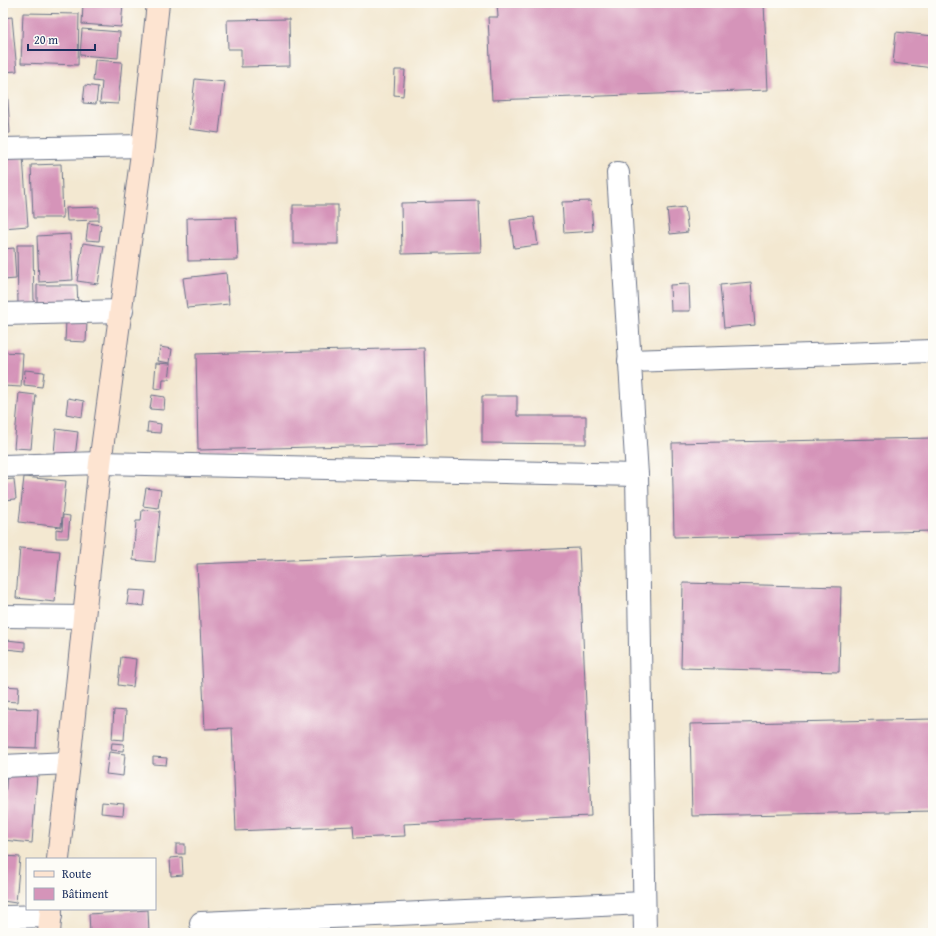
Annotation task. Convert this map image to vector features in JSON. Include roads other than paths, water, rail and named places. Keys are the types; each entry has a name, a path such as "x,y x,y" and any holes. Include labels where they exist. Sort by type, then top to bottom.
{"street":[{"path":"58,858 100,463 122,312 143,146 158,3"},
{"path":"3,149 143,146"},
{"path":"618,172 637,475 645,933"},
{"path":"3,314 122,312"},
{"path":"629,361 933,351"},
{"path":"3,466 100,463 637,475"},
{"path":"3,616 84,617"},
{"path":"3,766 69,763"},
{"path":"201,923 644,903"},
{"path":"3,917 50,919"}]}
